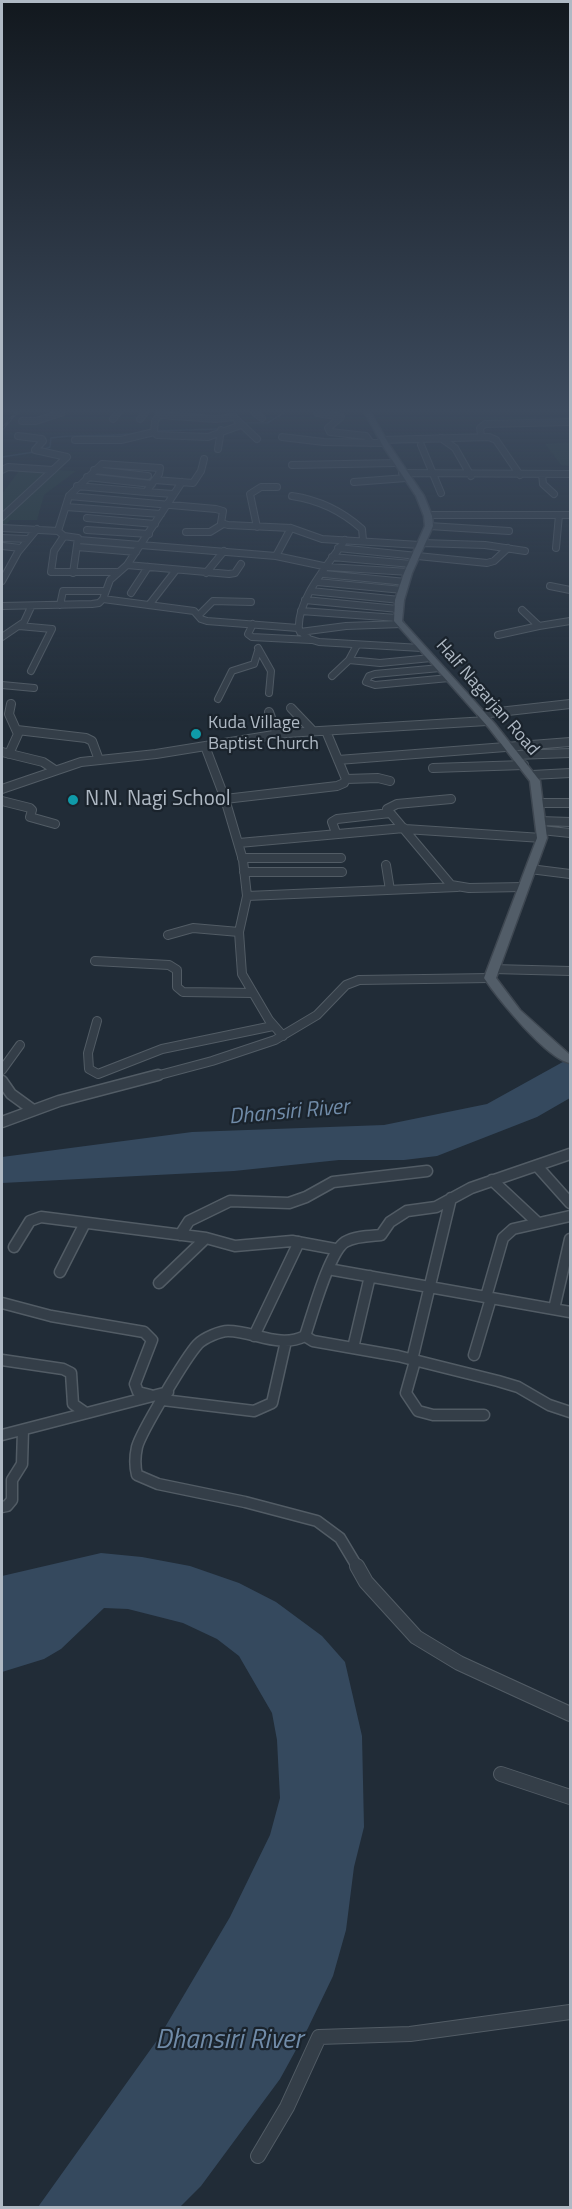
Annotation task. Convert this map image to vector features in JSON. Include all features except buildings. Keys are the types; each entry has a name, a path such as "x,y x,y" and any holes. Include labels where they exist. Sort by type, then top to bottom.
{"main road":[{"path":"405,590 429,526 428,516"},
{"name":"Half Nagarjan Road","path":"405,590 421,648 484,717 535,781 541,830 530,869 492,973"},
{"path":"492,973 499,994 544,1040 570,1060"}],"street":[{"path":"58,531 63,516"},
{"path":"2,606 96,604 103,599 116,572 127,565 143,544 160,516"},
{"path":"221,516 221,523 224,524"},
{"path":"254,516 256,527"},
{"path":"344,516 362,529 363,540"},
{"path":"555,548 559,516"},
{"path":"87,518 155,524"},
{"path":"186,532 210,532 224,524 291,528 314,537 345,540 525,550"},
{"path":"429,526 509,531"},
{"path":"2,528 58,531 64,536 77,537 73,573"},
{"path":"276,556 291,528"},
{"path":"2,580 11,558 38,530"},
{"path":"87,530 149,534"},
{"path":"64,536 54,551 50,571 116,572"},
{"path":"2,538 28,539"},
{"path":"299,630 300,611 305,600 345,540"},
{"path":"78,543 143,544 276,556 328,567 405,590"},
{"path":"78,543 136,552"},
{"path":"2,546 21,548"},
{"path":"338,548 405,590"},
{"path":"300,611 405,590 487,564 494,561 508,548"},
{"path":"206,573 224,551"},
{"path":"332,557 405,590"},
{"path":"127,565 233,574 241,564"},
{"path":"131,593 148,567"},
{"path":"149,605 176,570"},
{"path":"324,574 405,590"},
{"path":"317,582 405,590"},
{"path":"550,586 570,590"},
{"path":"311,591 405,590"},
{"path":"305,600 405,590"},
{"path":"103,599 194,611 200,614 201,619 207,621 299,630 346,626 405,590"},
{"path":"60,605 63,591 105,591"},
{"path":"200,614 213,601 250,602"},
{"path":"2,637 26,619 31,607"},
{"path":"522,610 538,626"},
{"path":"498,635 570,621"},
{"path":"253,624 249,635 264,638 421,648"},
{"path":"19,626 52,629 31,671"},
{"path":"299,630 313,640"},
{"path":"218,699 232,671 254,664 264,638"},
{"path":"332,676 349,660 357,645"},
{"path":"258,651 270,663 273,672 268,693"},
{"path":"349,660 380,663 431,658"},
{"path":"440,668 372,675 366,682 375,685 449,678"},
{"path":"2,685 34,688"},
{"path":"5,753 16,742 17,730 9,714 11,704"},
{"path":"2,789 81,762 128,758 278,734 484,717 570,704"},
{"path":"291,708 313,731"},
{"path":"269,712 278,734"},
{"path":"17,730 86,738 95,746 99,760"},
{"path":"326,731 346,779"},
{"path":"512,751 570,742"},
{"path":"205,746 225,799 242,858 247,896 239,932 242,974 273,1026 283,1036"},
{"path":"338,760 512,751 570,753"},
{"path":"5,753 43,762 55,770"},
{"path":"433,768 524,765"},
{"path":"532,775 570,773"},
{"path":"346,779 378,778 390,781"},
{"path":"225,799 337,786 344,783 346,779"},
{"path":"451,798 391,805 387,809 451,885 458,887"},
{"path":"2,801 30,808 32,810 30,817 55,824"},
{"path":"538,803 570,803"},
{"path":"336,833 332,822 390,813"},
{"path":"355,817 367,831"},
{"path":"541,830 570,822"},
{"path":"239,843 404,829 541,830 570,833"},
{"path":"242,858 341,858"},
{"path":"386,866 390,890"},
{"path":"530,869 570,874"},
{"path":"244,872 342,872"},
{"path":"313,872 315,893"},
{"path":"247,896 458,887 523,887"},
{"path":"168,935 182,929 220,929 239,932"},
{"path":"95,961 169,965 177,970 177,987 183,992 253,993"},
{"path":"2,1122 59,1101 234,1055 283,1036 317,1015 346,986 359,980 570,971"},
{"path":"97,1021 87,1062 89,1069 98,1074 152,1052 273,1026"},
{"path":"2,1070 20,1045"},
{"path":"2,1081 11,1094 33,1110"},
{"path":"570,1154 460,1192 430,1209 407,1211 390,1222 384,1233 345,1240 335,1249 305,1336 297,1340 285,1341 227,1331 204,1339 191,1352 137,1446 135,1468 137,1475 158,1484 244,1502 317,1521 340,1538 370,1588 416,1637 459,1663 570,1714"},
{"path":"537,1166 570,1203"},
{"path":"180,1235 189,1221 230,1201 289,1203 306,1197 333,1182 427,1171"},
{"path":"492,1180 538,1223"},
{"path":"451,1198 406,1393 418,1411 433,1415 484,1415"},
{"path":"474,1355 503,1238 513,1229 570,1215"},
{"path":"14,1247 30,1221 36,1217 206,1238 235,1246 299,1242 335,1249"},
{"path":"60,1272 86,1223"},
{"path":"159,1282 206,1238"},
{"path":"554,1309 570,1239"},
{"path":"254,1336 299,1242"},
{"path":"328,1269 570,1312"},
{"path":"353,1348 370,1276"},
{"path":"2,1303 51,1316 144,1332 152,1340 135,1384 138,1392 254,1411 267,1407 274,1397 285,1341"},
{"path":"305,1336 313,1341 413,1361 518,1387 549,1405 570,1412"},
{"path":"2,1360 63,1369 71,1373 72,1404 86,1413"},
{"path":"2,1435 150,1395"},
{"path":"2,1507 7,1506 12,1500 12,1480 22,1464 23,1430"},
{"path":"501,1774 570,1797"},
{"path":"258,2156 287,2107 319,2037 410,2034 570,2012"}],"green space":[{"path":"2,516 38,516 37,520 10,520 2,527"}],"water":[{"name":"Dhansiri River","path":"570,1058 570,1098 537,1117 437,1156 404,1160 339,1160 234,1171 2,1183 2,1157 192,1132 384,1125 487,1104"},
{"name":"Dhansiri River","path":"101,1553 142,1557 190,1566 239,1583 276,1602 322,1636 345,1662 362,1736 364,1827 354,1867 346,1930 333,1976 280,2079 201,2186 180,2207 38,2207 158,2039 230,1917 270,1835 280,1798 277,1740 272,1713 239,1656 217,1639 183,1623 128,1609 104,1608 61,1649 44,1659 2,1672 2,1576"}],"place":[{"name":"Kuda Village Baptist Church","path":"196,734"},
{"name":"N.N. Nagi School","path":"73,800"}]}
